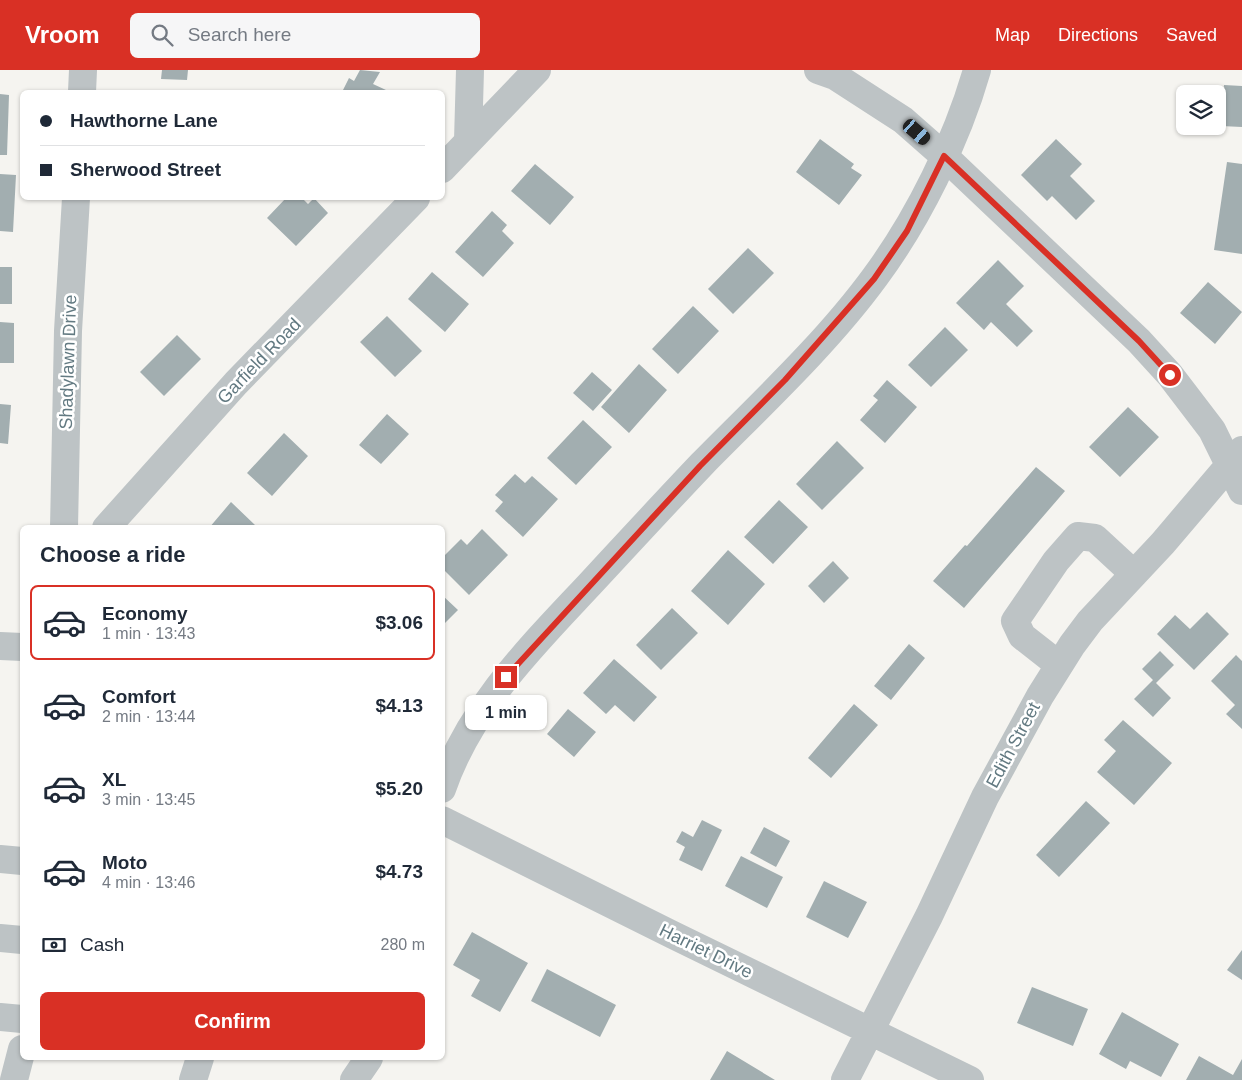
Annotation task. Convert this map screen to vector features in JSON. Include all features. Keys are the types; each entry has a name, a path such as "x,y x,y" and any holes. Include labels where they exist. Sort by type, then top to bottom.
{"street":[{"path":"82,90 83,70"},
{"path":"468,141 470,70"},
{"path":"445,166 537,70"},
{"path":"818,70 835,76 903,120 944,156 1158,362 1235,459 1242,491"},
{"path":"445,780 449,769 486,703 516,664 700,466 785,380 874,279 907,231 944,156 977,70"},
{"name":"Shadylawn Drive","path":"64,525 68,331 76,200"},
{"name":"Garfield Road","path":"109,525 236,383 414,200"},
{"name":"Edith Street","path":"845,1080 929,916 985,797 1059,665 1090,621 1235,459"},
{"path":"1059,665 1022,636 1015,621 1056,560 1078,536 1095,538 1134,574"},
{"name":"Harriet Drive","path":"445,821 970,1080"},
{"path":"0,859 20,861"},
{"path":"0,938 20,940"},
{"path":"0,1017 20,1019"},
{"path":"14,1080 20,1057"},
{"path":"193,1080 199,1060"},
{"path":"354,1080 368,1060"}],"building":[{"path":"162,70 188,70 187,80 161,79"},
{"path":"360,70 380,72 373,84 386,90 343,90 349,78 354,81"},
{"path":"1226,85 1242,86 1242,127 1226,126"},
{"path":"0,94 9,95 7,155 0,155"},
{"path":"820,139 854,164 851,168 862,175 839,205 796,172"},
{"path":"1056,139 1082,164 1070,176 1095,201 1076,220 1052,196 1047,201 1021,175"},
{"path":"1227,162 1242,164 1242,254 1214,250"},
{"path":"535,164 574,197 550,225 511,191"},
{"path":"0,174 16,175 13,232 0,231"},
{"path":"284,200 304,200 308,204 312,200 316,200 328,213 296,246 267,218"},
{"path":"492,211 507,225 502,231 514,243 483,277 455,252"},
{"path":"748,248 774,273 733,314 708,289"},
{"path":"998,260 1024,286 1006,304 1033,331 1017,347 991,322 984,330 956,303"},
{"path":"0,267 12,267 12,304 0,304"},
{"path":"432,272 469,304 445,332 408,299"},
{"path":"1208,282 1242,312 1215,344 1180,313"},
{"path":"693,306 719,331 678,374 652,349"},
{"path":"387,316 422,351 395,377 360,342"},
{"path":"0,322 14,323 14,363 0,363"},
{"path":"945,327 968,350 931,387 908,365"},
{"path":"177,335 201,359 164,396 140,372"},
{"path":"639,364 667,390 629,433 601,407"},
{"path":"592,372 612,390 593,411 573,393"},
{"path":"887,380 917,407 885,443 860,420 878,400 873,396"},
{"path":"0,404 11,405 8,444 0,443"},
{"path":"1128,407 1159,437 1120,477 1089,447"},
{"path":"387,414 409,434 381,464 359,445"},
{"path":"583,420 612,447 576,485 547,458"},
{"path":"284,433 308,456 272,496 247,473"},
{"path":"837,441 864,468 822,510 796,484"},
{"path":"1036,467 1065,491 964,608 933,581 965,545 967,546"},
{"path":"515,474 525,483 532,476 558,499 523,537 495,511 503,502 495,495"},
{"path":"779,500 808,527 773,564 744,537"},
{"path":"231,502 255,525 212,525"},
{"path":"482,529 508,555 469,595 445,571 445,555 461,539 467,545"},
{"path":"728,550 765,584 728,625 691,591"},
{"path":"833,561 849,578 824,603 808,586"},
{"path":"445,598 458,610 445,623"},
{"path":"672,608 698,633 661,670 636,645"},
{"path":"1207,612 1229,634 1194,670 1157,634 1175,615 1190,629"},
{"path":"909,644 925,658 891,700 874,686"},
{"path":"1160,651 1174,665 1156,683 1171,698 1153,717 1134,699 1153,680 1142,669"},
{"path":"1236,655 1242,661 1242,729 1226,714 1235,705 1211,681"},
{"path":"614,659 657,697 634,722 615,705 606,714 583,693"},
{"path":"854,704 878,725 831,778 808,758"},
{"path":"568,709 596,732 574,757 547,734"},
{"path":"1123,720 1172,763 1134,805 1097,772 1116,751 1104,740"},
{"path":"1086,801 1110,823 1059,877 1036,855"},
{"path":"702,820 722,830 702,871 679,860 685,847 676,842 682,831 693,837"},
{"path":"764,827 790,841 776,867 750,853"},
{"path":"741,856 783,877 767,908 725,886"},
{"path":"824,881 867,902 848,938 806,917"},
{"path":"472,932 528,963 500,1012 471,996 480,980 453,965"},
{"path":"1242,950 1242,980 1227,970"},
{"path":"547,969 616,1005 600,1037 531,1001"},
{"path":"1032,987 1088,1009 1073,1046 1017,1023"},
{"path":"1122,1012 1179,1044 1161,1077 1130,1061 1126,1069 1099,1054"},
{"path":"727,1051 775,1080 710,1080"},
{"path":"1199,1056 1233,1075 1242,1059 1242,1080 1186,1080"}],"route":[{"path":"506,677 700,466 785,380 874,279 907,231 944,156 1139,341 1170,375"}]}
